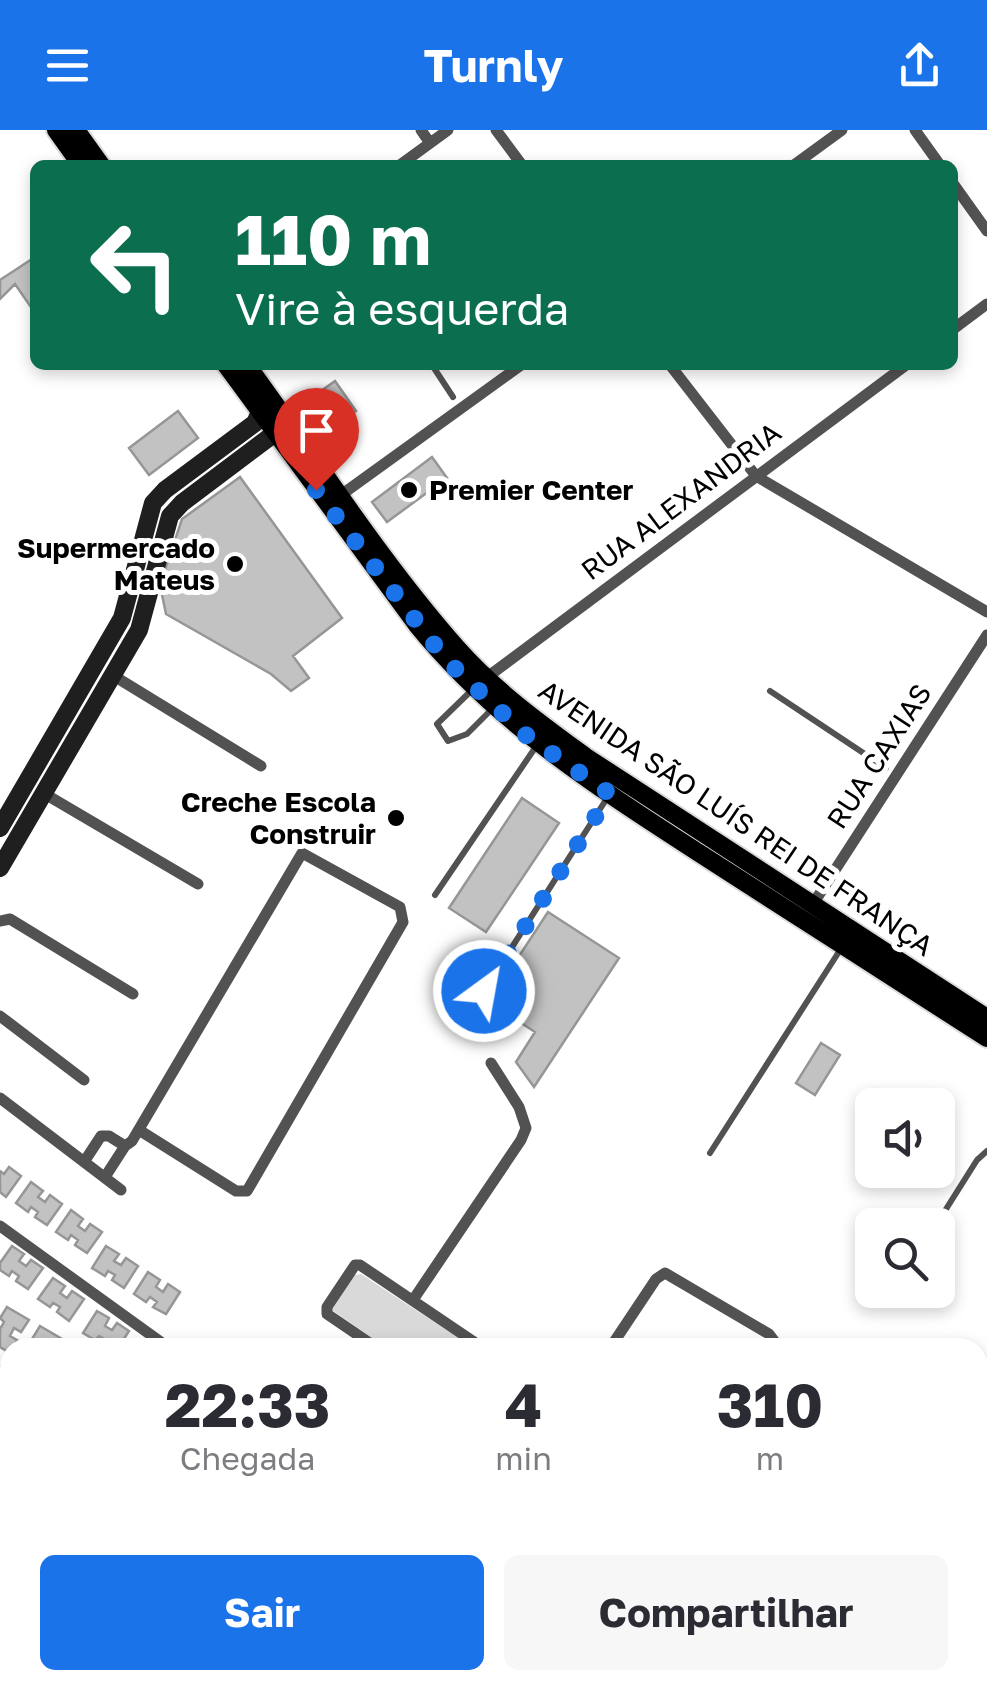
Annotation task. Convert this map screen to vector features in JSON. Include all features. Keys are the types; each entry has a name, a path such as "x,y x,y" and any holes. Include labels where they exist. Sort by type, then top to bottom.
{"main road":[{"path":"56,130 78,160"},
{"path":"76,130 97,160"},
{"name":"AVENIDA SÃO LUÍS REI DE FRANÇA","path":"230,370 260,412 280,425 342,495 494,707 538,744 610,794 987,1038"},
{"name":"AVENIDA SÃO LUÍS REI DE FRANÇA","path":"250,370 280,425 393,595 446,660 586,757 987,1018"}],"street":[{"path":"421,130 430,143"},
{"path":"407,160 448,130"},
{"path":"496,130 518,160"},
{"path":"801,160 842,130"},
{"path":"915,130 936,160"},
{"path":"958,190 987,230"},
{"path":"958,326 987,304"},
{"path":"342,495 457,402 512,370"},
{"path":"674,370 756,476 987,612"},
{"name":"RUA ALEXANDRIA","path":"480,683 899,370"},
{"path":"0,828 117,628 126,606 147,516 156,498 255,423 260,412"},
{"path":"0,868 139,630 167,521 178,506 280,425"},
{"path":"139,550 158,554"},
{"name":"RUA CAXIAS","path":"812,904 891,771 987,635"},
{"path":"114,676 261,766"},
{"path":"45,794 198,884"},
{"path":"105,1178 139,1130 302,853 400,908 403,922 247,1191 236,1191 139,1130"},
{"path":"0,921 10,919 133,994"},
{"path":"0,1016 84,1080"},
{"path":"413,1300 522,1140 526,1128 519,1107 491,1063"},
{"path":"0,1098 121,1190"},
{"path":"84,1162 101,1136 109,1136 125,1146"},
{"path":"0,1226 155,1338"},
{"path":"362,1338 327,1314 326,1307 350,1268 360,1265 469,1338"},
{"path":"617,1338 656,1278 665,1273 765,1338"}],"lane":[{"path":"435,370 457,402"},
{"path":"480,683 441,718 437,724 443,737 459,739 494,707"},
{"path":"770,690 891,771"},
{"path":"435,895 538,744"},
{"path":"484,991 610,794"},
{"path":"710,1152 843,946"},
{"path":"947,1208 987,1151"}],"shaded area":[{"path":"361,1274 458,1338 372,1338 332,1310 354,1275"}],"building":[{"path":"30,260 30,306 15,284 0,299 0,280"},
{"path":"335,381 356,411 324,433 304,403"},
{"path":"178,411 198,438 149,475 129,448"},
{"name":"Premier Center","path":"432,457 447,478 387,522 372,502"},
{"name":"Supermercado Mateus","path":"240,477 342,618 293,656 309,678 291,691 271,674 166,614 160,585 182,519"},
{"path":"522,798 559,823 486,932 449,908"},
{"path":"548,912 619,958 534,1087 516,1062 535,1032 489,1002"},
{"path":"821,1043 840,1055 815,1095 796,1083"},
{"path":"9,1167 21,1176 6,1197 0,1192 0,1171 4,1174"},
{"path":"31,1182 43,1191 38,1197 45,1202 50,1195 62,1204 47,1225 35,1217 38,1212 31,1207 28,1212 16,1203"},
{"path":"71,1210 83,1219 78,1226 85,1231 90,1224 102,1232 87,1253 75,1245 78,1240 71,1235 68,1240 56,1232"},
{"path":"12,1246 24,1254 19,1261 26,1266 31,1260 43,1268 28,1289 16,1281 19,1276 12,1271 9,1276 0,1270 0,1263"},
{"path":"106,1246 119,1254 114,1261 121,1265 126,1258 138,1266 124,1288 112,1280 115,1275 108,1271 105,1276 92,1268"},
{"path":"148,1272 160,1280 156,1287 163,1292 168,1284 180,1292 166,1314 153,1307 157,1302 150,1297 146,1302 134,1294"},
{"path":"53,1278 65,1286 60,1293 67,1298 72,1291 84,1299 69,1321 57,1312 60,1307 53,1303 50,1307 38,1299"},
{"path":"7,1307 29,1320 21,1332 14,1328 10,1336 14,1338 0,1338 4,1322 0,1318"},
{"path":"97,1311 109,1318 105,1326 112,1330 117,1323 129,1331 124,1338 92,1338 83,1333"},
{"path":"40,1326 60,1338 33,1338"}],"place":[{"name":"Premier Center","path":"409,490"},
{"name":"Supermercado Mateus","path":"235,564"},
{"name":"Creche Escola Construir","path":"396,818"}],"route":[{"path":"316,490 446,660 527,736 610,794 484,991"}]}
